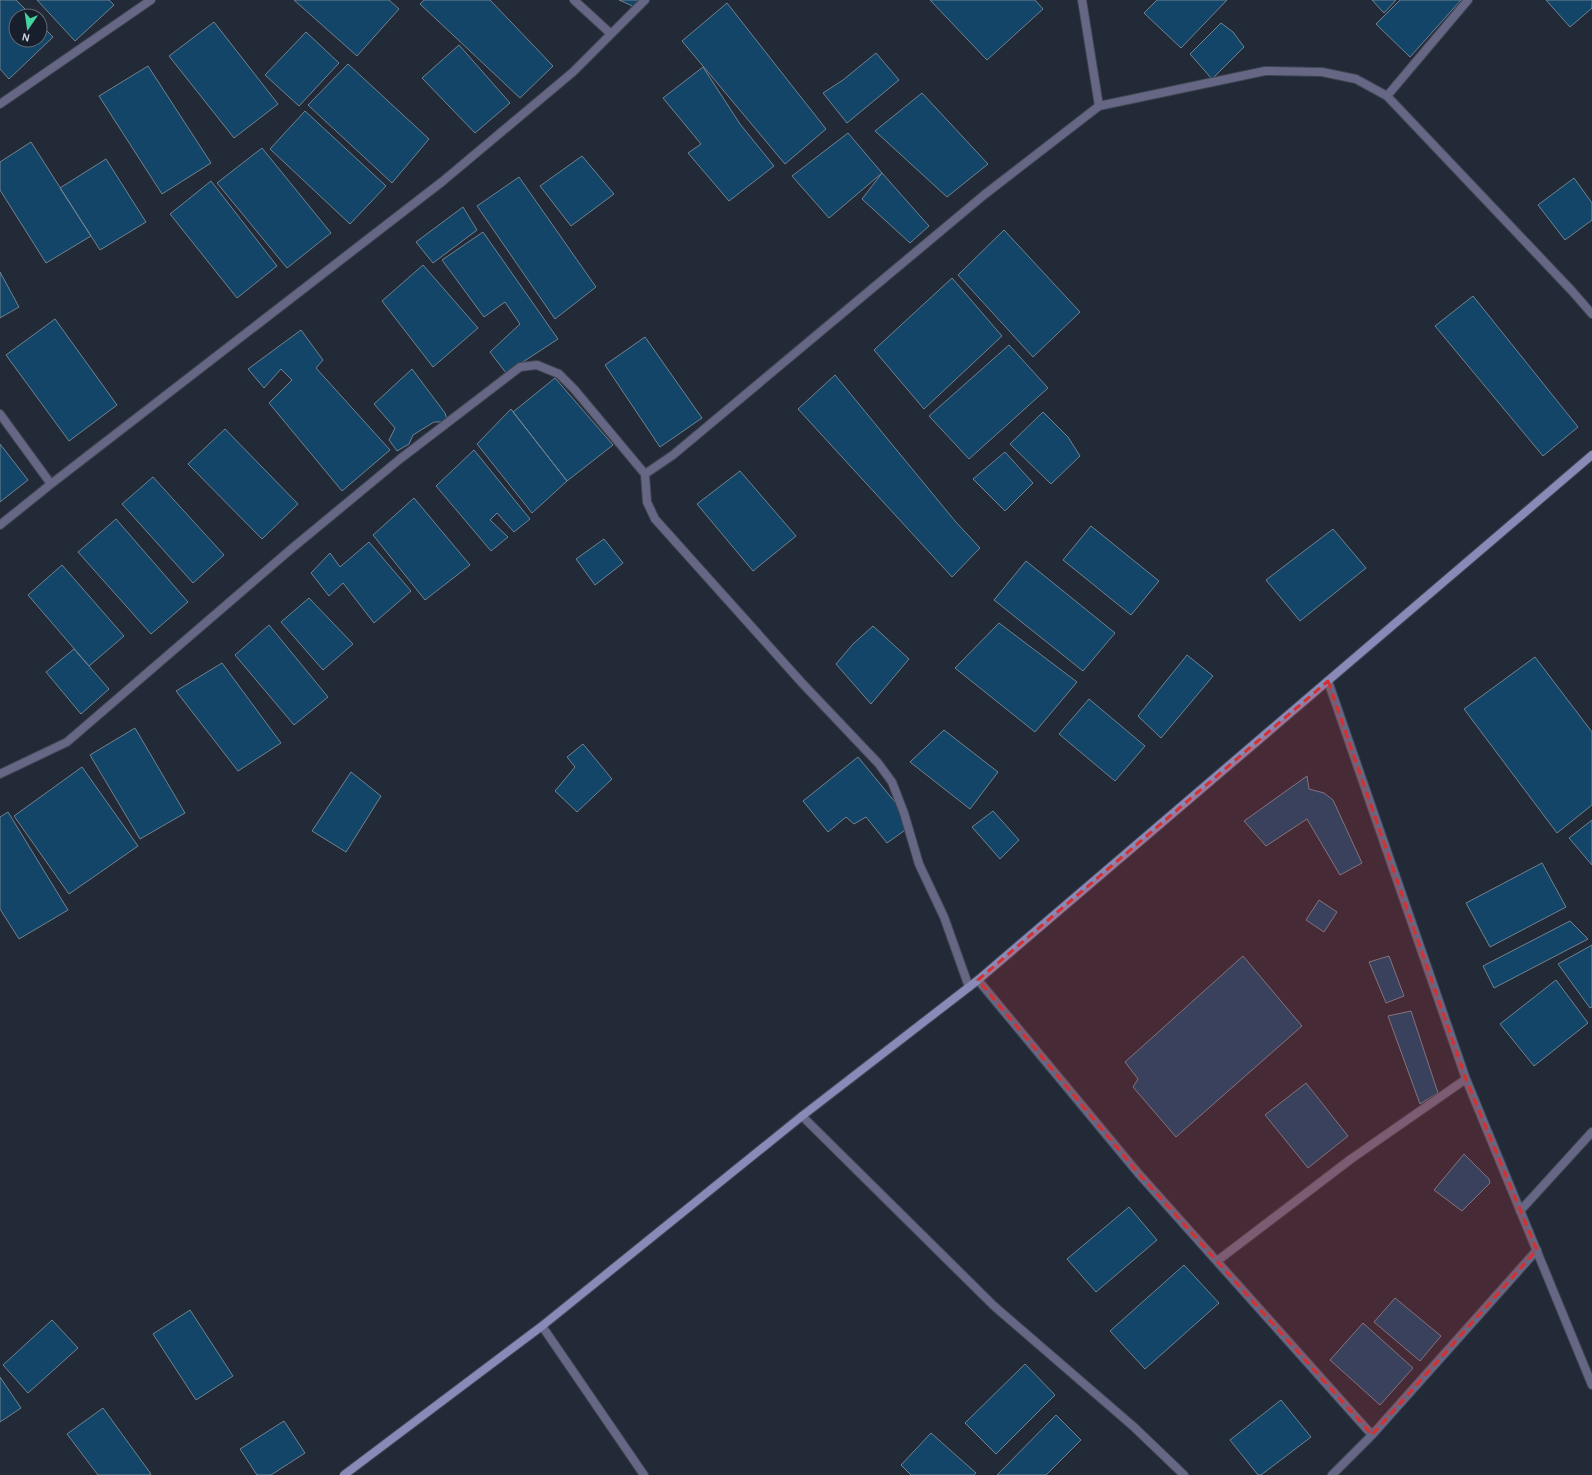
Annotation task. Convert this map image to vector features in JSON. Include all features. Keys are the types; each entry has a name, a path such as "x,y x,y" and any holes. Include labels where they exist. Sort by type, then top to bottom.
{"main road":[{"path":"344,1475 542,1326 802,1116 978,980 1592,455"}],"street":[{"path":"0,104 151,0"},
{"path":"574,0 610,33"},
{"path":"0,525 443,181 573,72 610,33 645,0"},
{"path":"1082,0 1100,106"},
{"path":"1387,96 1468,0"},
{"path":"645,474 674,455 984,194 1100,106 1265,71 1329,73 1356,79 1387,96 1592,314"},
{"path":"0,774 67,742 296,545 400,459 520,367 537,365 559,374 574,389 645,474 647,502 655,519 802,683 878,764 892,782 904,813 919,864 944,917 969,987"},
{"path":"0,414 51,484"},
{"path":"1328,681 1466,1079 1592,1385"},
{"path":"978,980 1138,1173 1372,1435"},
{"path":"1217,1261 1346,1163 1466,1079"},
{"path":"802,1116 994,1306 1134,1427 1184,1475"},
{"path":"1520,1211 1592,1132"},
{"path":"1332,1475 1372,1435 1537,1250"},
{"path":"542,1326 644,1475"}],"highlighted area":[{"path":"1328,681 1466,1079 1537,1250 1372,1435 1138,1173 978,980"}],"building":[{"path":"0,0 16,0 24,8 8,8 8,48 41,48 9,79 0,69"},
{"path":"37,0 109,0 114,5 75,41 48,12 48,8 44,8"},
{"path":"294,0 389,0 399,9 357,56"},
{"path":"424,0 490,0 553,66 520,98 420,4"},
{"path":"619,0 645,0 637,8"},
{"path":"930,0 1035,0 1043,9 987,60"},
{"path":"1157,0 1227,0 1181,48 1144,13"},
{"path":"1372,0 1396,0 1384,13"},
{"path":"1400,0 1461,0 1410,57 1376,24"},
{"path":"1546,0 1592,0 1592,8 1570,27"},
{"path":"727,3 826,129 785,164 682,41"},
{"path":"214,22 278,104 234,138 169,56"},
{"path":"1221,23 1233,32 1244,47 1212,79 1190,54"},
{"path":"48,32 53,37 48,42"},
{"path":"306,32 339,63 299,106 265,75"},
{"path":"459,45 510,103 475,133 422,78"},
{"path":"876,53 899,80 847,123 823,93 843,80"},
{"path":"348,64 429,139 392,183 308,105"},
{"path":"148,66 211,163 162,194 99,96"},
{"path":"703,67 740,124 774,166 729,201 688,153 701,144 663,98"},
{"path":"922,93 988,164 947,197 875,131"},
{"path":"305,111 386,186 350,224 270,149"},
{"path":"848,133 882,173 829,218 792,176"},
{"path":"31,142 91,236 46,263 0,190 0,162"},
{"path":"262,148 331,233 287,268 217,183"},
{"path":"582,156 614,194 571,226 540,186"},
{"path":"106,159 146,222 100,250 60,188"},
{"path":"882,173 929,226 910,243 862,199"},
{"path":"519,177 596,287 555,319 477,206"},
{"path":"1574,178 1592,203 1592,220 1565,240 1538,205"},
{"path":"211,181 277,266 237,298 170,214"},
{"path":"463,207 477,230 433,263 416,242"},
{"path":"1004,230 1080,312 1033,357 958,275"},
{"path":"483,232 558,339 506,373 490,352 520,324 505,302 484,317 442,260"},
{"path":"423,265 478,328 433,367 382,301"},
{"path":"0,272 19,307 0,318"},
{"path":"952,278 1002,336 924,409 874,350"},
{"path":"1473,296 1578,427 1543,456 1435,326"},
{"path":"55,319 117,405 69,441 6,355"},
{"path":"301,330 323,360 316,368 390,450 342,491 269,403 292,380 281,369 264,388 248,369"},
{"path":"645,337 702,418 660,447 605,365"},
{"path":"1009,345 1048,388 969,459 929,416"},
{"path":"412,369 445,413 448,422 434,422 413,435 409,444 397,451 389,440 395,428 374,404"},
{"path":"835,375 955,521 980,548 952,577 798,409"},
{"path":"555,378 613,445 567,481 513,412"},
{"path":"511,409 567,481 532,513 477,444"},
{"path":"1043,412 1068,437 1080,456 1051,484 1010,444"},
{"path":"225,429 298,504 262,539 188,464"},
{"path":"0,444 28,480 0,502"},
{"path":"474,450 530,519 514,532 497,513 490,520 508,537 491,551 436,486"},
{"path":"1005,452 1033,483 1005,511 973,479"},
{"path":"740,471 796,536 753,571 697,504"},
{"path":"153,477 224,555 193,583 122,504"},
{"path":"414,498 470,565 425,600 373,535"},
{"path":"116,519 188,602 151,634 78,552"},
{"path":"1091,526 1159,581 1131,615 1063,560"},
{"path":"1333,529 1366,568 1300,621 1266,580"},
{"path":"604,539 623,563 595,585 576,559"},
{"path":"369,542 411,591 374,623 343,583 329,596 311,573 330,553 340,567"},
{"path":"1026,561 1115,633 1083,671 994,600"},
{"path":"62,565 124,636 89,666 28,595"},
{"path":"309,598 353,644 323,670 281,622"},
{"path":"999,623 1077,682 1035,732 955,668"},
{"path":"269,625 328,697 294,725 235,655"},
{"path":"873,626 909,659 871,704 836,664 853,644"},
{"path":"74,649 109,689 81,714 46,672"},
{"path":"1187,655 1213,676 1161,738 1138,716"},
{"path":"1535,657 1592,732 1592,805 1557,833 1464,709"},
{"path":"222,663 281,743 238,771 176,691"},
{"path":"1089,699 1145,746 1115,781 1059,734"},
{"path":"135,728 185,813 140,839 90,755"},
{"path":"944,730 998,772 970,809 910,762"},
{"path":"583,744 612,779 577,812 555,791 575,767 567,757"},
{"path":"858,757 904,813 908,828 887,843 866,817 854,824 846,817 828,832 803,801"},
{"path":"82,767 138,846 69,894 14,816"},
{"path":"351,772 381,796 346,852 312,831"},
{"path":"1307,776 1309,789 1324,793 1333,800 1362,863 1340,875 1307,819 1266,846 1244,821"},
{"path":"993,811 1019,840 1000,859 972,827"},
{"path":"8,812 68,910 19,939 0,909 0,817"},
{"path":"1592,820 1592,865 1569,838"},
{"path":"1542,863 1566,907 1490,947 1466,903"},
{"path":"1319,900 1337,912 1324,932 1306,920"},
{"path":"1570,921 1588,939 1494,988 1483,966"},
{"path":"1592,945 1592,1007 1590,1008 1558,964"},
{"path":"1243,956 1302,1026 1176,1137 1133,1087 1138,1079 1125,1062"},
{"path":"1389,956 1404,996 1386,1003 1369,962"},
{"path":"1556,980 1588,1023 1534,1066 1500,1024"},
{"path":"1411,1011 1438,1093 1420,1104 1388,1016"},
{"path":"1306,1083 1348,1136 1308,1168 1265,1115"},
{"path":"1464,1154 1489,1179 1490,1183 1462,1211 1434,1190"},
{"path":"1129,1207 1157,1240 1096,1292 1067,1259"},
{"path":"1184,1265 1219,1303 1145,1369 1110,1331"},
{"path":"1395,1298 1441,1336 1420,1361 1374,1322"},
{"path":"190,1310 233,1376 196,1400 153,1334"},
{"path":"52,1320 78,1348 28,1393 3,1365"},
{"path":"1363,1323 1413,1368 1380,1405 1330,1360"},
{"path":"1025,1364 1055,1395 996,1454 965,1423"},
{"path":"0,1377 21,1408 0,1422"},
{"path":"1281,1400 1311,1437 1261,1475 1258,1475 1230,1440"},
{"path":"103,1408 151,1474 98,1475 67,1434"},
{"path":"1056,1415 1081,1440 1046,1475 997,1475"},
{"path":"284,1421 305,1453 271,1475 257,1475 240,1449"},
{"path":"931,1433 976,1473 974,1475 911,1475 901,1465"}]}
